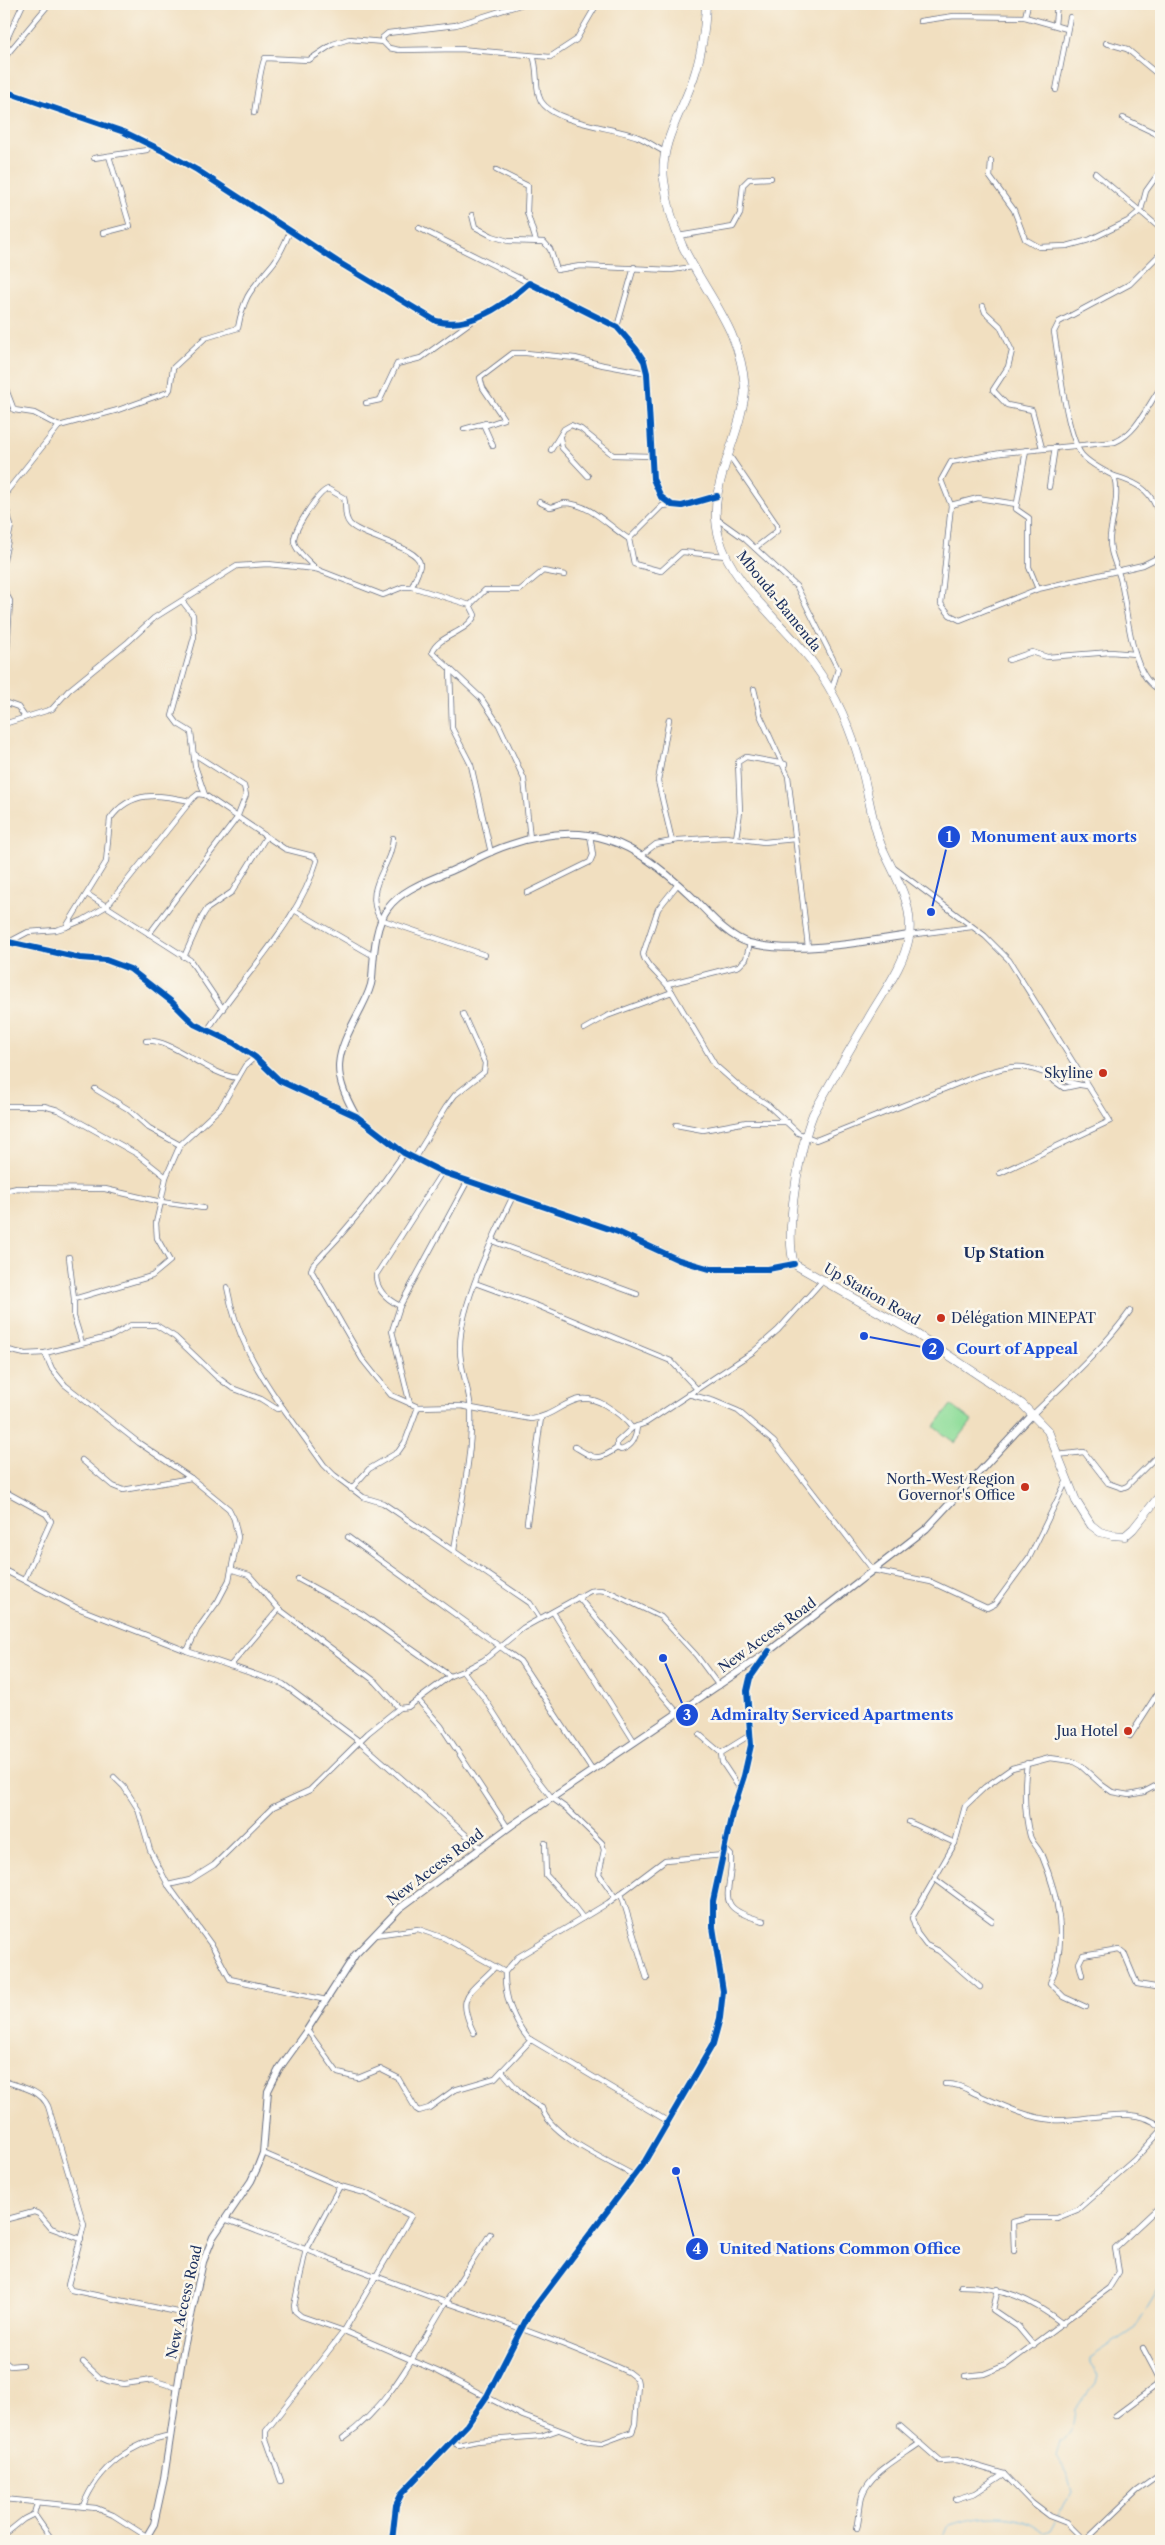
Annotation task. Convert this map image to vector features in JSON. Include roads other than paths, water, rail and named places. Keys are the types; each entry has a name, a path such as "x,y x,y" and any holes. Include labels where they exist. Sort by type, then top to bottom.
{"highway":[{"name":"Mbouda-Bamenda","path":"706,4 705,34 696,73 665,152 664,175 667,200 678,236 732,330 742,361 745,393 736,435 717,496 717,534 726,556 739,576 810,659 832,689 852,737 882,846 893,867 905,898 909,935 894,974 813,1114 804,1137"},
{"path":"794,1264 791,1252 792,1224 804,1137"},
{"name":"Up Station Road","path":"794,1264 912,1331 1006,1392 1033,1414 1048,1431 1076,1501 1090,1525 1100,1532 1125,1536 1134,1529 1161,1494"}],"street":[{"path":"4,45 23,4"},
{"path":"4,58 49,4"},
{"path":"383,42 382,38 388,33 456,25 523,4"},
{"path":"254,113 259,92 261,65 265,58 309,60 341,40 383,42 389,48 399,50 460,49 533,56 553,56 570,46 579,35 597,4"},
{"path":"1025,17 1028,4"},
{"path":"1055,25 1057,4"},
{"path":"920,21 954,16 1025,17 1067,29"},
{"path":"1056,90 1070,16"},
{"path":"1106,43 1127,49 1161,77"},
{"path":"533,56 540,98 545,106 566,118 640,138 665,152"},
{"path":"4,91 124,132 161,150 197,170 290,231 380,286 422,315 447,324 473,320 483,316 528,283"},
{"path":"1123,118 1161,136"},
{"path":"94,158 139,152 147,150 149,146 161,150"},
{"path":"103,233 130,226 109,156"},
{"path":"991,161 990,177 1014,210 1025,239 1039,247 1067,246 1089,240 1128,221 1141,210 1146,191 1161,170"},
{"path":"496,170 528,186 526,212 536,241"},
{"path":"1095,173 1141,210 1161,229"},
{"path":"678,236 733,227 740,214 743,185 750,179 771,178"},
{"path":"472,215 474,225 492,236 516,242 536,241 547,245 557,270 580,266 671,270 695,267"},
{"path":"419,228 617,327 636,348 644,361 647,373 656,488 661,497 672,505"},
{"path":"4,560 11,526 5,503 7,491 59,426 118,410 168,392 173,368 205,338 238,328 246,297 252,287 272,266 290,231"},
{"path":"1161,253 1130,284 1059,322 1054,332 1070,423 1077,445 1084,457 1114,476 1144,488 1156,504 1161,521"},
{"path":"617,327 634,267"},
{"path":"983,306 985,312 1000,326 1012,351 1008,368 993,390 1010,407 1032,410 1042,448"},
{"path":"366,403 375,402 383,396 397,364 421,358 473,320"},
{"path":"504,418 483,388 480,378 513,353 534,352 545,356 575,358 603,366 647,373"},
{"path":"4,384 14,410 38,414 59,426"},
{"path":"1161,386 1138,424 1125,437 1115,442 1042,448 952,462 941,480 951,505 941,604 950,615 960,620 1038,589 1117,569 1143,565 1161,556"},
{"path":"464,429 504,418"},
{"path":"493,446 484,426 504,418"},
{"path":"551,450 564,429 571,425 581,429 613,455 652,456"},
{"path":"560,436 562,448 588,476"},
{"path":"1049,487 1055,447"},
{"path":"1026,450 1016,511 1029,518 1029,567 1038,589"},
{"path":"729,455 776,526 777,531 755,548"},
{"path":"1114,476 1117,486 1110,537 1111,555 1117,569 1135,654 1150,684 1161,690"},
{"path":"316,569 295,545 294,538 311,507 321,493 328,489 344,498 346,519 355,528 408,551 417,558 420,566 412,587"},
{"path":"629,539 662,506 682,506 717,496"},
{"path":"951,505 978,498 1016,504"},
{"path":"539,502 550,507 565,503 585,508 600,516 629,539 634,564 658,571 664,569 682,552 726,556"},
{"path":"718,519 790,579 803,595 838,669 832,689"},
{"path":"4,724 52,710 69,690 128,642 154,618 237,566 268,564 316,569 383,595 404,587 412,587 470,605 475,616 472,622 438,644 432,652 481,698 491,711 517,762 527,796 530,839"},
{"path":"470,605 486,590 520,590 543,571 565,575"},
{"path":"4,590 10,601 4,702 18,707 25,717"},
{"path":"182,601 193,615 194,637 172,716 178,724 191,732 195,766 205,795"},
{"path":"1009,660 1032,652 1047,657 1111,652 1135,654"},
{"path":"450,669 452,728 469,760 492,853"},
{"path":"754,689 760,715 785,764 788,776 808,947"},
{"path":"669,719 658,781 672,841"},
{"path":"149,934 237,818 247,790 194,754"},
{"path":"736,838 740,812 738,762 746,757 785,764"},
{"path":"66,927 106,862 110,819 113,815 124,806 145,796 155,794 190,801"},
{"path":"12,941 28,932 56,930 66,927 83,920 107,906 190,801 198,794 205,795 285,849 317,859 309,884 294,910 207,1032"},
{"path":"356,1116 342,1090 338,1076 340,1051 372,982 372,955 380,919 388,905 417,884 509,845 530,839 565,834 590,834 615,842 642,855 678,884 728,932 750,943 808,947 972,927"},
{"path":"527,892 590,862 593,855 590,834"},
{"path":"184,956 206,909 232,892 266,837"},
{"path":"642,855 656,844 672,841 717,837 764,842 795,839"},
{"path":"393,838 392,850 374,888 376,912 380,919 485,955"},
{"path":"893,867 999,948 1110,1121 1000,1173"},
{"path":"678,884 658,909 643,954 647,962 668,984 715,1065 727,1077 768,1105 804,1137 816,1140 977,1076 1004,1068 1021,1066 1078,1085 1087,1086"},
{"path":"87,894 184,956 195,966 223,1009"},
{"path":"294,910 372,955"},
{"path":"4,941 12,941 80,958 106,960 130,969 172,1002 194,1024 207,1032 234,1043 255,1058 280,1081 356,1116 404,1153 442,1172 618,1232 679,1260 710,1268 768,1269 794,1264"},
{"path":"668,984 739,966 746,959 750,943"},
{"path":"584,1029 607,1016 672,992"},
{"path":"414,1159 455,1095 484,1072 484,1064 463,1014"},
{"path":"146,1041 157,1042 176,1050 217,1074 238,1078"},
{"path":"74,1299 152,1276 165,1268 170,1258 157,1238 156,1223 166,1176 180,1145 221,1107 238,1078 255,1058"},
{"path":"95,1089 128,1109 149,1128 180,1145"},
{"path":"4,1106 44,1106 58,1110 138,1154 166,1176"},
{"path":"676,1126 703,1130 740,1123 788,1122"},
{"path":"404,1153 379,1191 339,1238 312,1265 311,1270 367,1366 386,1391 418,1407 461,1406 531,1419 542,1418 575,1399 584,1397 595,1399 607,1406 632,1428"},
{"path":"400,1306 385,1296 379,1286 376,1275 442,1172"},
{"path":"410,1404 392,1330 400,1306 467,1182"},
{"path":"4,1190 45,1188 105,1189 161,1202 203,1208"},
{"path":"454,1551 470,1436 471,1409 462,1376 460,1346 462,1328 475,1283 512,1196"},
{"path":"492,1241 637,1294"},
{"path":"69,1257 74,1317 82,1343"},
{"path":"617,1448 617,1442 632,1428 754,1352 778,1330 823,1279"},
{"path":"475,1283 538,1306 671,1360 696,1388"},
{"path":"227,1287 232,1317 245,1344 283,1408 324,1465 351,1489 363,1497 383,1504 530,1603 540,1619"},
{"path":"1033,1414 1075,1373 1120,1325 1130,1311"},
{"path":"4,1349 25,1354 45,1353 112,1336 132,1325 156,1325 176,1337 217,1377 232,1388 261,1399 277,1408 283,1408"},
{"path":"45,1353 52,1369 66,1385 139,1444 191,1478 229,1509 234,1519 238,1537 233,1570 218,1601 197,1630 187,1651"},
{"path":"688,1394 732,1408 774,1442 873,1570 931,1582 987,1608 995,1604 1030,1556 1067,1480"},
{"path":"351,1489 370,1469 398,1452 405,1442 418,1407"},
{"name":"New Access Road","path":"148,2540 154,2524 203,2262 213,2237 251,2181 263,2153 268,2091 278,2069 307,2030 355,1955 371,1936 400,1908 508,1828 769,1651 926,1530 1033,1414"},
{"path":"527,1523 542,1418"},
{"path":"575,1447 600,1459 617,1448 621,1450 630,1446 635,1439 638,1426"},
{"path":"1057,1455 1084,1452 1108,1483 1122,1488 1155,1458"},
{"path":"82,1460 113,1486 123,1490 191,1478"},
{"path":"4,1491 46,1514 51,1520 24,1580"},
{"path":"348,1537 520,1660 592,1770"},
{"path":"4,1570 75,1606 187,1651 283,1684 359,1742 481,1848"},
{"path":"233,1570 249,1575 280,1609 376,1682 400,1708"},
{"path":"298,1579 362,1614 450,1676"},
{"path":"168,1885 190,1880 214,1865 267,1812 310,1790 359,1742 400,1708 408,1707 450,1676 484,1660 523,1628 590,1591 610,1592 661,1617 696,1656 719,1686"},
{"path":"578,1597 677,1712"},
{"path":"230,1666 280,1609"},
{"path":"553,1612 634,1741"},
{"path":"392,2541 396,2505 402,2493 452,2442 487,2396 522,2328 537,2304 635,2176 669,2122 713,2044 720,2018 723,1990 713,1927 713,1901 732,1813 740,1789 750,1745 746,1691 750,1678 769,1651"},
{"path":"464,1671 486,1699 531,1771 552,1798 566,1808 602,1843 604,1850 599,1874 615,1897"},
{"path":"1130,1736 1161,1688"},
{"path":"418,1700 441,1726 508,1828"},
{"path":"700,1735 721,1753 722,1762 740,1789"},
{"path":"721,1753 750,1735"},
{"path":"980,1986 939,1951 926,1945 913,1926 912,1918 918,1904 935,1879 955,1843 962,1815 968,1802 1006,1772 1027,1763 1050,1758 1072,1761 1082,1766 1102,1786 1112,1792 1129,1794 1144,1792 1161,1783"},
{"path":"1027,1763 1025,1782 1030,1834 1042,1854 1058,1911 1060,1929 1060,1952 1050,1983 1064,1997 1086,2007"},
{"path":"114,1777 124,1787 138,1809 153,1857 168,1885 213,1948 230,1979 326,2000"},
{"path":"909,1822 955,1843"},
{"path":"545,1843 546,1875 569,1900 582,1918"},
{"path":"725,1849 731,1855 726,1894 727,1901 741,1914 764,1920"},
{"path":"669,2122 531,2040 514,2020 504,1985 505,1972 518,1957 615,1897 665,1860 724,1855"},
{"path":"935,1879 992,1922"},
{"path":"621,1893 647,1979"},
{"path":"371,1936 418,1929 444,1938 505,1972"},
{"path":"1082,1976 1079,1963 1083,1955 1119,1948 1124,1953 1137,1984 1161,1988"},
{"path":"474,2033 464,2014 465,2000 495,1967"},
{"path":"307,2030 338,2073 358,2078 380,2069 398,2078 419,2111 428,2108 448,2092 490,2081 531,2040"},
{"path":"502,2071 518,2091 531,2103 542,2108 544,2116 566,2138 635,2176"},
{"path":"4,2081 44,2097 48,2106 84,2225 68,2285 71,2290 192,2316"},
{"path":"945,2084 957,2085 1014,2111 1043,2118 1062,2120 1120,2115 1150,2120 1161,2127"},
{"path":"1014,2251 1012,2222 1028,2218 1057,2218 1077,2210 1134,2160 1161,2131"},
{"path":"263,2153 340,2186 373,2196 411,2216 344,2331 266,2431 266,2439 281,2481"},
{"path":"224,2219 306,2249 376,2275 446,2302 522,2328 628,2372 637,2379 638,2384 636,2424 632,2432 602,2443 591,2442 523,2416 439,2372 412,2362 344,2331 309,2320 295,2312 294,2306 306,2249 340,2186"},
{"path":"965,2376 996,2371 1034,2346 1109,2288 1119,2272 1115,2248 1161,2205"},
{"path":"4,2220 34,2212 39,2214 51,2228 81,2239"},
{"path":"344,2438 373,2415 412,2362 446,2302 490,2234"},
{"path":"961,2286 998,2290 1037,2304 1063,2324"},
{"path":"998,2290 993,2310 1018,2327 1034,2346"},
{"path":"1115,2416 1161,2382 1143,2348"},
{"path":"4,2361 10,2366 22,2365"},
{"path":"83,2362 100,2377 108,2380 124,2384 152,2380 178,2388"},
{"path":"900,2426 940,2461 956,2460 1004,2474 1032,2503 1049,2516 1067,2524 1085,2541 1122,2504 1161,2474"},
{"path":"452,2442 458,2445 476,2441 541,2436 558,2430"},
{"path":"83,2506 93,2485 115,2460 128,2450 155,2438 171,2435"},
{"path":"857,2528 862,2496 866,2486 882,2471 920,2444"},
{"path":"956,2499 975,2493 1004,2474"},
{"path":"4,2499 83,2506 104,2511 148,2540"},
{"path":"4,2535 24,2519 34,2514 37,2503"},
{"path":"34,2514 53,2541"},
{"path":"300,2541 308,2541"}],"waterway":[{"path":"1058,2518 1072,2491 1068,2477 1056,2457 1060,2441 1072,2431 1075,2409 1096,2383 1098,2375 1090,2364 1090,2358 1135,2328 1161,2285"},
{"path":"941,2541 948,2525 973,2519 1010,2518 1022,2521 1044,2533 1051,2530 1056,2521"}],"place":[{"name":"Monument aux morts","path":"931,912"},
{"name":"Skyline","path":"1103,1073"},
{"name":"Délégation MINEPAT","path":"941,1318"},
{"name":"Court of Appeal","path":"864,1336"},
{"name":"North-West Region Governor's Office","path":"1025,1487"},
{"name":"Admiralty Serviced Apartments","path":"663,1658"},
{"name":"Jua Hotel","path":"1128,1731"},
{"name":"United Nations Common Office","path":"676,2171"}],"district":[{"name":"Up Station","path":"1004,1253"}]}
